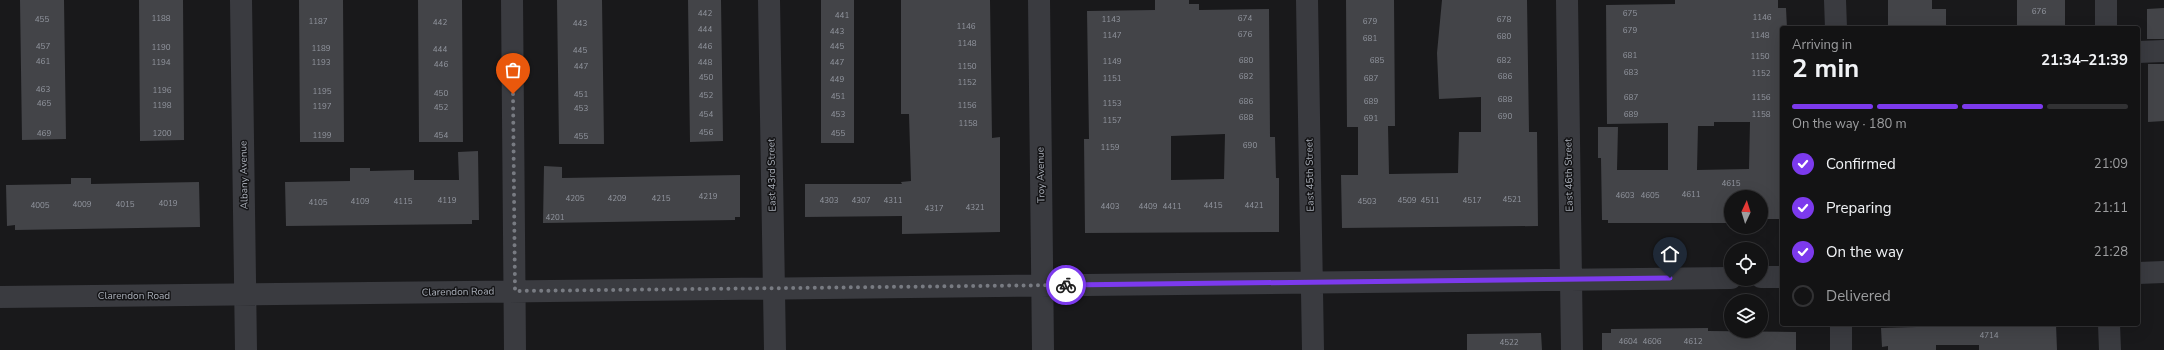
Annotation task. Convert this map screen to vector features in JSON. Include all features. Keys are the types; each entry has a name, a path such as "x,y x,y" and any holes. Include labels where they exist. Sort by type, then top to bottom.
{"street":[{"name":"Albany Avenue","path":"241,0 246,350"},
{"path":"512,0 515,350"},
{"name":"East 43rd Street","path":"769,0 775,350"},
{"name":"Troy Avenue","path":"1038,0 1043,350"},
{"name":"East 45th Street","path":"1307,0 1313,350"},
{"name":"East 46th Street","path":"1567,0 1572,350"},
{"path":"1835,0 1836,26"},
{"path":"2106,0 2106,26"},
{"path":"2140,52 2164,51"},
{"path":"2140,273 2164,272"},
{"path":"1768,278 1780,277"},
{"name":"Clarendon Road","path":"0,297 1724,278"},
{"path":"1841,326 1841,350"},
{"path":"2110,326 2110,350"}],"building":[{"path":"20,0 64,0 66,139 22,140"},
{"path":"139,0 183,0 184,140 140,141"},
{"path":"299,0 343,0 344,142 300,142"},
{"path":"418,0 462,0 463,142 419,142"},
{"path":"557,0 602,0 604,144 559,144"},
{"path":"688,0 721,0 723,141 690,142"},
{"path":"821,0 854,0 854,143 821,143"},
{"path":"901,0 990,0 992,138 1000,137 1000,232 902,234 902,216 805,217 805,184 902,184 901,182 911,181 909,114 901,114"},
{"path":"1155,0 1189,0 1189,4 1199,4 1199,10 1269,9 1270,137 1275,137 1276,178 1279,178 1279,232 1085,233 1084,139 1089,139 1087,11 1155,10","holes":["1225,134 1224,179 1171,180 1171,136"]},
{"path":"1346,0 1394,0 1395,126 1388,126 1389,174 1458,173 1459,132 1481,132 1481,97 1439,99 1437,53 1442,0 1527,0 1529,132 1537,132 1538,226 1342,228 1341,175 1358,175 1358,127 1347,127"},
{"path":"1675,0 1778,0 1778,8 1786,8 1787,26 1780,26 1780,219 1768,219 1768,190 1724,190 1724,223 1608,223 1608,220 1602,220 1601,158 1598,158 1598,127 1618,127 1617,170 1668,170 1668,123 1607,124 1606,5 1675,4","holes":["1714,122 1750,122 1749,169 1697,170 1698,126 1714,126"]},
{"path":"1888,0 1932,0 1932,9 1946,9 1946,26 1888,26"},
{"path":"2017,0 2065,0 2065,26 2017,26"},
{"path":"2164,8 2164,39 2147,39 2147,9"},
{"path":"2148,64 2164,64 2164,121 2148,122"},
{"path":"478,151 479,220 472,220 472,224 286,226 285,182 350,181 350,168 370,168 370,171 414,170 414,180 459,180 458,152"},
{"path":"544,166 562,167 562,178 740,175 740,217 735,217 735,220 543,223"},
{"path":"71,178 91,178 91,184 199,182 200,227 15,230 15,225 7,226 6,185 71,184"},
{"path":"2056,326 2057,350 1979,350 1979,345 1936,345 1936,350 1888,350 1888,346 1882,347 1881,328"},
{"path":"1708,328 1708,331 1724,331 1724,338 1768,338 1768,332 1796,332 1796,350 1602,350 1602,333 1611,333 1611,329"},
{"path":"1541,333 1542,350 1467,350 1467,334"}],"way so far":[{"path":"513,94 515,291 1066,285"}],"route":[{"path":"1066,285 1670,278"}]}
